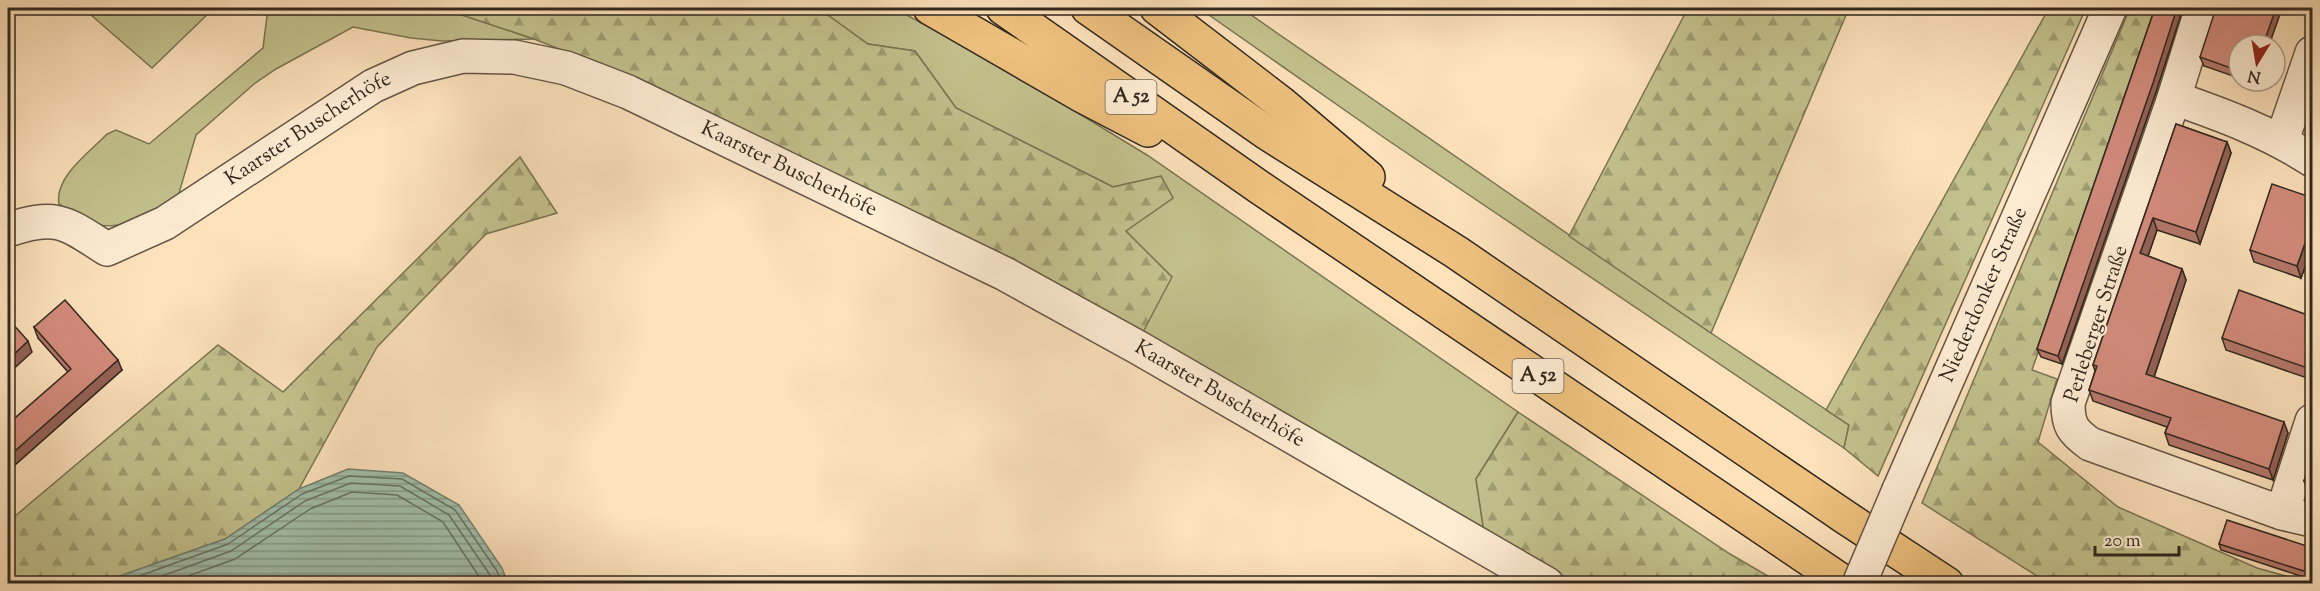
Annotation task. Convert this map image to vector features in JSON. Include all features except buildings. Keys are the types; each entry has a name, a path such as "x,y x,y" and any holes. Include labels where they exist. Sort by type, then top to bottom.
{"highway":[{"path":"930,8 1079,94 1259,187"},
{"name":"A 52","path":"1003,8 1259,187 1846,584"},
{"name":"A 52","path":"1088,8 1267,133 1456,252 1947,584"},
{"path":"1157,8 1281,103 1456,252"}],"street":[{"name":"Niederdonker Straße","path":"1859,584 2110,8"},
{"name":"Perleberger Straße","path":"2202,8 2174,98 2068,403 2068,420 2076,434 2090,444 2297,516"},
{"path":"2282,140 2313,53"},
{"name":"Kaarster Buscherhöfe","path":"8,230 40,221 56,222 71,227 107,249 165,223 373,86 413,68 463,56 514,57 566,68 628,92 1005,274 1140,348 1546,584"},
{"path":"2174,98 2228,117 2282,140 2313,160"},
{"path":"2297,516 2313,421"}],"green space":[{"path":"83,8 214,8 152,68"},
{"path":"268,8 441,8 534,39 442,41 411,38 353,27 276,69 254,84 196,135 177,200 136,220 103,226 87,223 59,204 62,184 68,175 107,134 116,130 149,144 263,48"},
{"path":"441,8 818,8 868,44 915,51 956,108 1113,187 1161,176 1173,198 1126,231 1172,277 1143,332 597,64 534,39"},
{"path":"818,8 894,8 999,65 1147,155 1518,412 1476,479 1484,532 1143,332 1125,231 1173,198 1161,176 1113,187 956,108 915,51 868,44"},
{"path":"1199,8 1241,8 1711,333 1849,425 1844,448 1386,139"},
{"path":"1688,8 1849,8 1711,333 1569,236"},
{"path":"2049,8 2086,8 1878,476 1844,448 1849,425 1826,410"},
{"path":"2130,8 2157,8 2032,370 2057,379 2038,442 2118,507 2257,568 2311,583 2048,583 1922,503"},
{"path":"520,157 557,213 486,234 377,347 299,489 225,539 100,583 8,583 8,522 218,345 283,392"},
{"path":"1518,412 1730,554 1780,583 1575,583 1484,532 1476,479"}],"water":[{"path":"348,469 403,473 459,505 502,568 508,583 100,583 225,539 299,489"}]}
